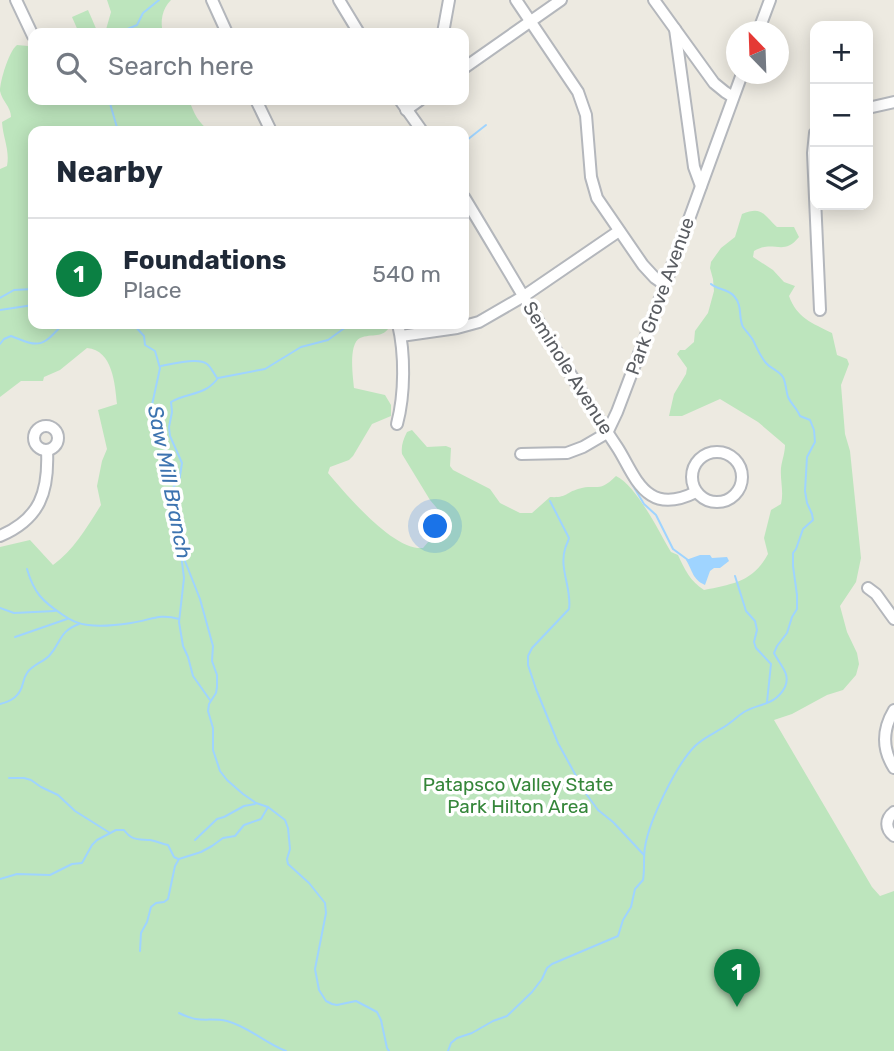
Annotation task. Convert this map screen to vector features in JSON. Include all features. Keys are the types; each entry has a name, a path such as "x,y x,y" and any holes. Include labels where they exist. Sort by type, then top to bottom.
{"street":[{"path":"16,0 29,28"},
{"path":"212,0 225,28"},
{"path":"339,0 356,28"},
{"path":"444,28 449,0"},
{"path":"516,0 579,92 586,115 593,188 602,207 643,265 665,285"},
{"path":"469,64 561,0"},
{"path":"654,0 714,83 733,97"},
{"path":"762,21 770,0"},
{"path":"675,29 694,167 701,187"},
{"name":"Park Grove Avenue","path":"607,433 665,285 738,84"},
{"path":"873,107 894,102"},
{"path":"258,105 269,126"},
{"path":"403,105 418,126"},
{"path":"406,110 413,105"},
{"path":"814,147 820,310"},
{"name":"Seminole Avenue","path":"469,205 642,486 653,496 667,500 696,492"},
{"path":"469,325 524,296 619,231"},
{"path":"397,424 402,376 399,329"},
{"path":"401,336 446,329"},
{"path":"521,454 567,453 607,433"},
{"path":"0,536 28,519 38,506 48,472 47,450"},
{"name":"Seminole Avenue","path":"726,454 734,458 742,473 737,493 723,502 714,502 702,498 696,492 692,480 693,471 705,455 726,454"},
{"path":"867,588 876,594 894,620"},
{"path":"894,710 886,727 885,740 894,768"},
{"path":"894,812 887,823 888,830 894,836"}],"green space":[{"path":"107,0 171,0 162,15 162,28 106,28 111,12"},
{"path":"88,10 96,28 77,28 72,17"},
{"name":"Patapsco Valley State Park Hilton Area","path":"17,45 28,46 28,105 191,105 204,126 28,126 28,329 388,329 384,333 356,341 352,361 354,388 385,395 391,405 391,416 372,424 353,456 330,467 328,473 371,520 411,547 423,548 447,520 430,500 402,454 404,438 407,432 412,430 427,447 451,448 450,466 453,470 490,489 500,503 520,513 532,513 550,497 563,496 584,487 605,485 616,476 632,489 671,552 678,555 691,579 704,590 741,580 756,571 768,554 764,538 771,510 781,504 781,468 785,445 758,422 720,399 682,416 669,416 674,394 687,368 677,354 694,342 695,331 708,313 714,291 711,262 721,248 735,237 742,214 758,211 777,227 794,227 799,237 793,243 783,247 761,248 754,251 753,257 773,270 784,282 795,286 789,296 796,310 806,319 832,333 837,355 847,359 849,364 841,385 861,558 856,582 840,606 859,664 856,675 843,690 774,720 872,887 880,896 894,891 894,1051 0,1051 0,547 30,540 53,565 74,545 101,505 97,486 107,449 98,410 117,404 113,378 107,362 96,350 87,348 60,370 44,377 43,381 21,381 0,397 0,169 7,166 8,160 2,122 11,117 0,91 11,53"}],"water":[{"path":"710,555 712,558 727,557 729,561 710,571 705,585 695,577 686,560"}],"waterway":[{"name":"Saw Mill Branch","path":"130,28 137,25 143,13 159,0"},
{"name":"Saw Mill Branch","path":"110,105 117,126"},
{"path":"469,138 486,125"},
{"path":"448,1051 457,1038 507,1016 532,992 552,964 618,936 631,907 635,889 643,880 645,847 652,823 680,766 702,740 744,712 772,701 785,687 786,674 774,653 787,633 797,609 793,553 803,529 813,520 805,491 807,457 815,442 814,430 810,420 800,416 789,399 783,377 766,363 743,327 737,300 729,292 711,284"},
{"path":"0,298 14,290 28,289"},
{"path":"0,310 28,306"},
{"path":"0,344 11,336 35,344 40,343 58,329"},
{"name":"Saw Mill Branch","path":"138,329 144,336 145,345 155,351 160,368 152,405 173,472 175,508 183,556 200,599 213,646 212,661 217,675 217,687 208,711 213,728 213,750 220,771 243,794 268,807 285,820 290,849 288,864 309,883 325,903 326,913 315,969 319,990 326,1001 332,1004 356,1001 377,1012 389,1051"},
{"path":"174,486 179,482 182,463 170,436 171,402 208,388 218,378 265,369 301,347 328,340 343,329"},
{"path":"161,366 203,362 217,378"},
{"path":"623,469 644,504 656,515 673,549 688,560"},
{"path":"550,501 569,538 564,556 569,609 532,648 528,665 558,743 587,795 598,810 644,855"},
{"path":"180,546 184,578 179,622 183,646 193,676 210,700"},
{"path":"27,569 44,601 78,623 104,626 160,617 179,619"},
{"path":"735,576 746,611 755,621 756,648 771,664 767,702"},
{"path":"0,608 14,613 55,611"},
{"path":"15,637 67,619"},
{"path":"0,704 18,695 29,670 49,656 67,630 79,624"},
{"path":"9,778 31,780 58,795 75,811 110,833"},
{"path":"195,840 217,819 244,806 255,804"},
{"path":"140,951 141,933 151,907 168,899 179,859 201,852 223,838 235,836 244,825 261,819 268,807"},
{"path":"0,879 17,874 50,875 72,864 82,863 97,840 116,830 124,830 135,839 153,840 168,845 178,859"},
{"path":"179,1013 198,1019 227,1021 286,1051"}],"place":[{"name":"Foundations","path":"737,1007"}]}
